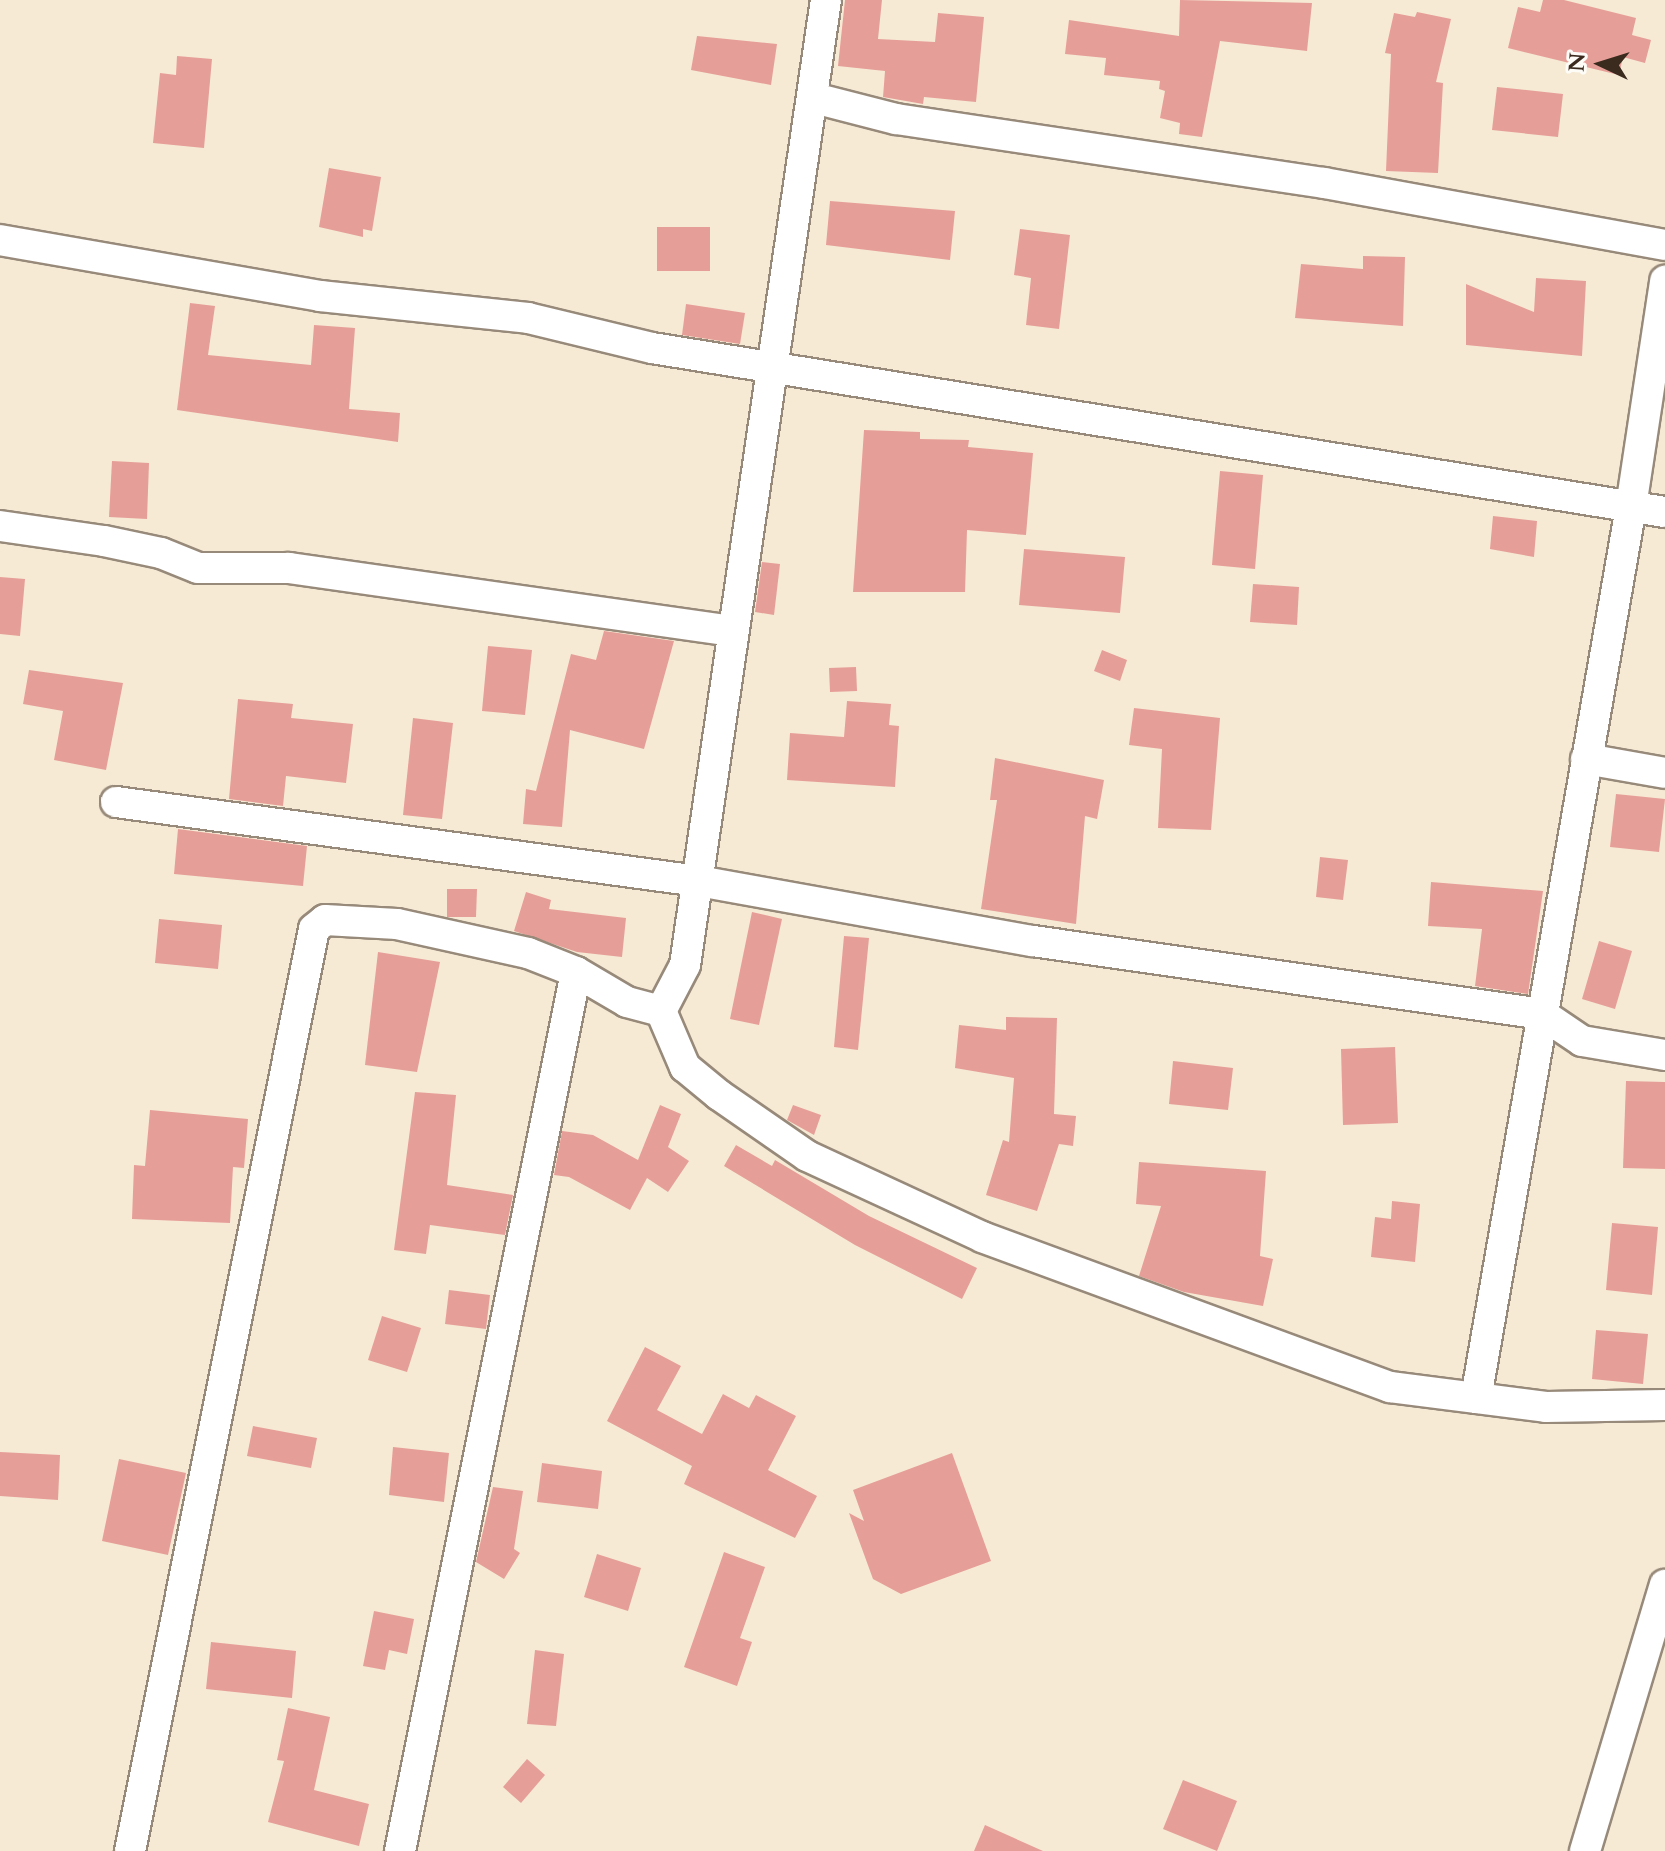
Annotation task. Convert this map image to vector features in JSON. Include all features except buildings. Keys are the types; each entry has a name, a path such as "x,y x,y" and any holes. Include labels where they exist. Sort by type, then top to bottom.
{"street":[{"path":"661,1011 685,965 731,631 814,98 826,0"},
{"path":"814,98 896,119 1324,183 1665,245"},
{"path":"0,240 320,296 528,318 652,348 771,364 1665,512"},
{"path":"1476,1398 1631,507 1665,281"},
{"path":"0,526 118,544 198,568 289,568 731,631"},
{"path":"1586,759 1665,773"},
{"path":"116,802 698,881 1033,941 1542,1014 1582,1041 1665,1055"},
{"path":"130,1851 314,929 325,920 397,924 528,953 576,972 627,1002 661,1011"},
{"path":"400,1851 576,972"},
{"path":"661,1011 685,1067 807,1156 982,1237 1390,1387 1546,1407 1665,1405"},
{"path":"1585,1851 1665,1585"}]}
